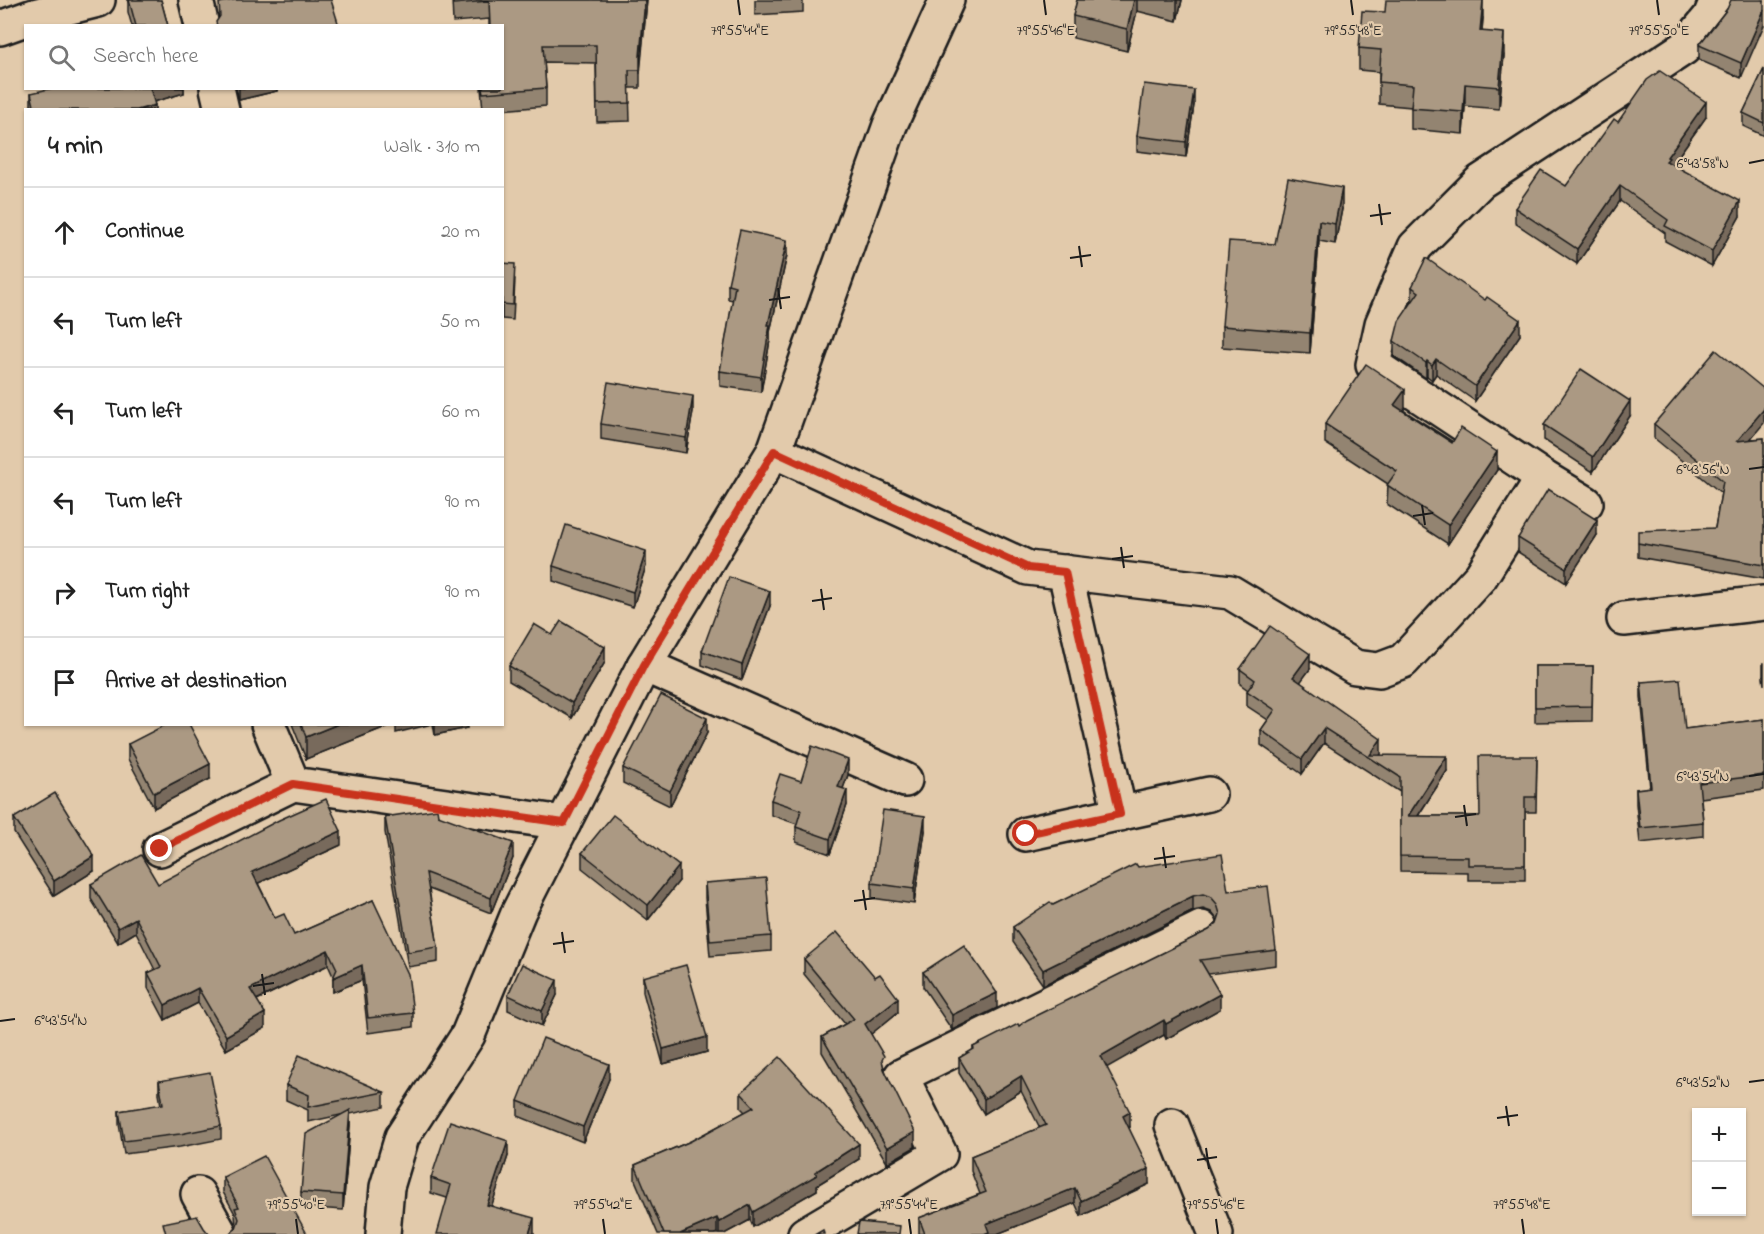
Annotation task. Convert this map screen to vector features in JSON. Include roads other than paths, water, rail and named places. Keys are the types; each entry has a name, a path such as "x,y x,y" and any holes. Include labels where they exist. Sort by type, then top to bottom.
{"street":[{"path":"0,28 34,16 98,0"},
{"path":"196,0 202,24"},
{"path":"383,1234 387,1187 402,1137 468,1035 519,911 644,665 774,451 890,125 947,0"},
{"path":"1586,503 1373,365 1382,324 1415,247 1480,182 1684,48 1710,17 1717,0"},
{"path":"217,90 222,108"},
{"path":"774,451 1028,568 1230,592 1355,667 1379,670 1403,661 1481,576 1544,477"},
{"path":"1065,572 1120,814"},
{"path":"1624,619 1764,603"},
{"path":"644,665 906,780"},
{"path":"269,726 293,784"},
{"path":"160,849 293,784 564,823"},
{"path":"1026,834 1209,794"},
{"path":"805,1234 940,1154 901,1076 1201,928"},
{"path":"1172,1125 1216,1234"},
{"path":"198,1194 220,1234"}]}
